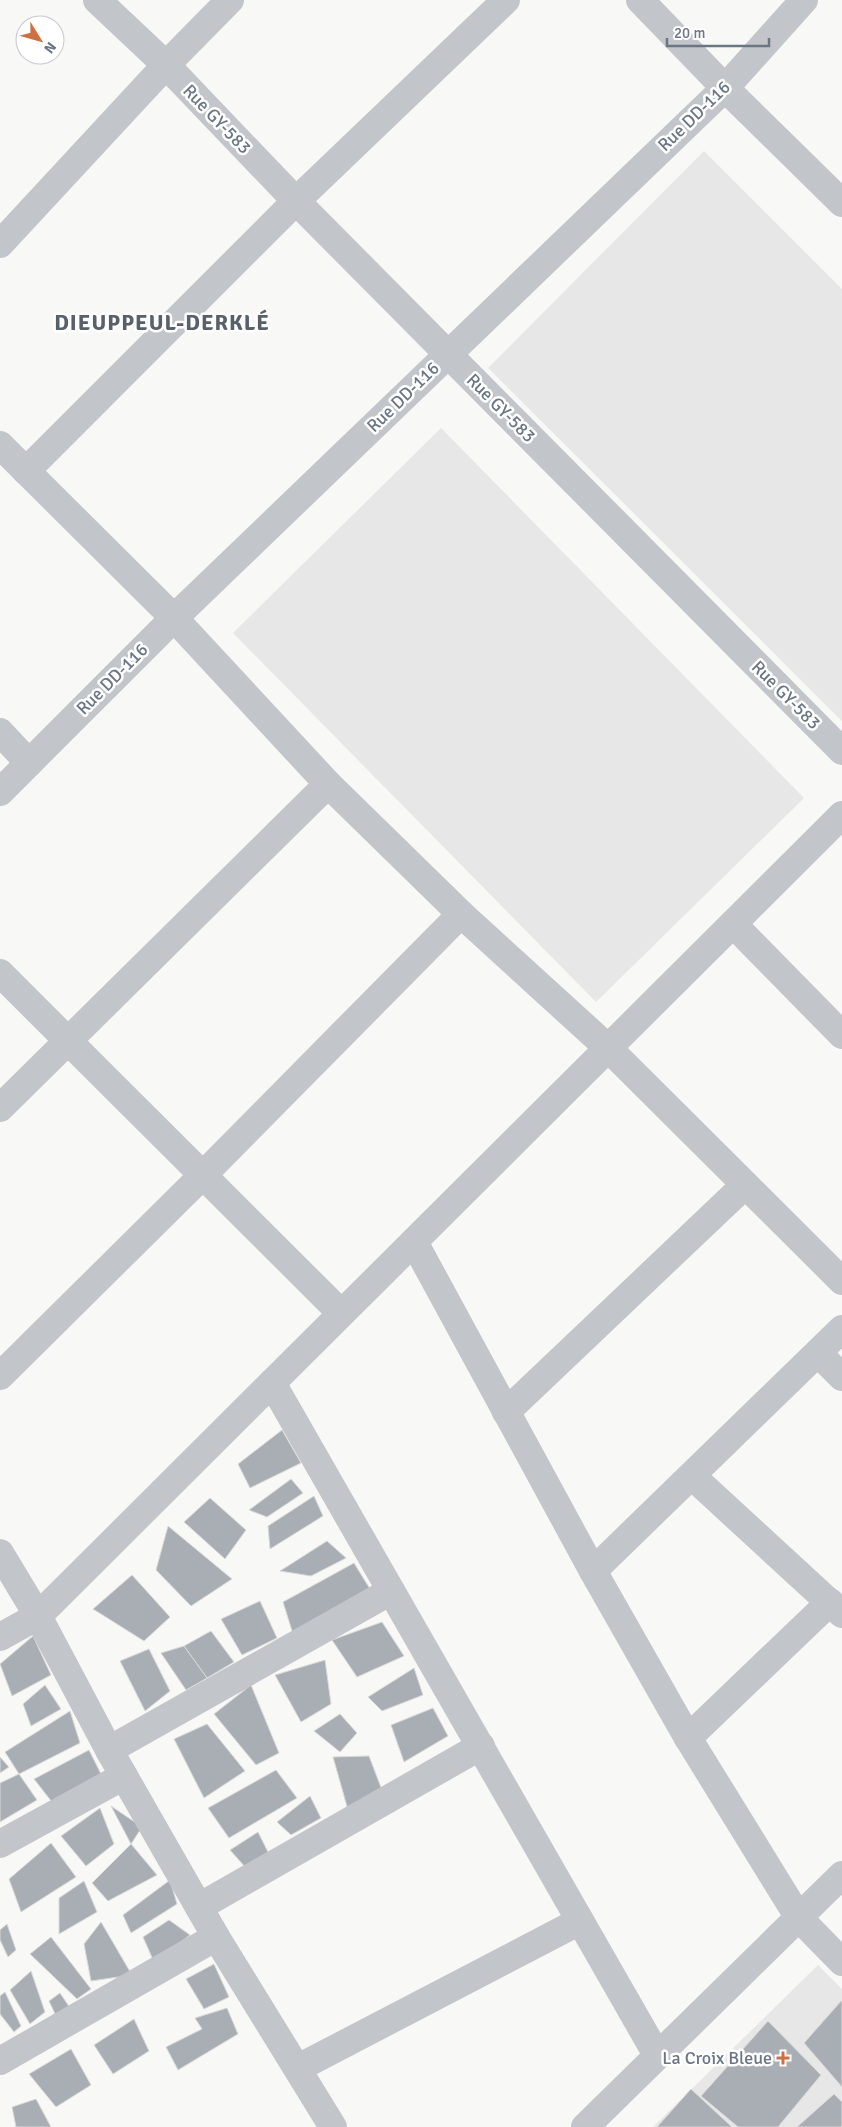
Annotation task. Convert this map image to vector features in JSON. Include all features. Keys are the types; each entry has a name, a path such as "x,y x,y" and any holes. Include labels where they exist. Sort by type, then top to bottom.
{"street":[{"name":"Rue GY-583","path":"97,0 166,65 296,201 842,751"},
{"path":"0,244 166,65 230,0"},
{"path":"26,471 296,201 506,0"},
{"path":"640,0 725,88 842,203"},
{"name":"Rue DD-116","path":"0,792 174,618 725,88 804,0"},
{"path":"0,445 174,618 328,784 461,914 608,1048 842,1281"},
{"path":"0,732 29,763"},
{"path":"0,1108 328,784"},
{"path":"0,1637 38,1616 842,815"},
{"path":"0,1376 203,1175 461,914"},
{"path":"733,924 842,1035"},
{"path":"0,973 342,1313"},
{"path":"506,1412 745,1185"},
{"path":"414,1242 593,1572 688,1738 799,1918 842,1962"},
{"path":"593,1572 842,1330"},
{"path":"818,1353 842,1377"},
{"path":"272,1383 657,2055"},
{"path":"688,1738 836,1608 692,1476"},
{"path":"0,1553 38,1616 109,1750 216,1937 333,2127"},
{"path":"109,1750 391,1591"},
{"path":"199,1907 481,1746"},
{"path":"0,1844 124,1776"},
{"path":"585,2127 842,1875"},
{"path":"298,2068 580,1921"},
{"path":"0,2061 216,1937"}],"shaded area":[{"path":"704,151 842,289 842,721 488,368"},
{"path":"441,428 804,798 596,1002 233,633"},
{"name":"La Croix Bleue","path":"818,1965 842,1989 842,2127 653,2127"}],"building":[{"path":"282,1430 301,1463 250,1488 238,1464"},
{"path":"291,1479 303,1493 267,1517 249,1510"},
{"path":"314,1496 323,1516 270,1549 268,1526"},
{"path":"210,1498 246,1530 225,1559 184,1522"},
{"path":"168,1526 232,1579 191,1606 156,1570"},
{"path":"327,1541 346,1558 311,1576 280,1571"},
{"path":"354,1563 370,1589 293,1634 283,1602"},
{"path":"132,1575 170,1617 144,1641 93,1609"},
{"path":"260,1601 277,1638 242,1655 221,1619"},
{"path":"382,1622 404,1656 357,1677 332,1640"},
{"path":"211,1631 234,1662 207,1678 184,1646"},
{"path":"33,1636 51,1675 12,1696 0,1664"},
{"path":"184,1646 207,1678 186,1690 161,1653"},
{"path":"149,1649 170,1691 145,1711 120,1661"},
{"path":"325,1660 331,1704 301,1722 275,1675"},
{"path":"414,1668 423,1695 382,1711 368,1697"},
{"path":"45,1685 61,1709 31,1726 23,1704"},
{"path":"251,1685 279,1753 256,1765 214,1714"},
{"path":"433,1708 448,1736 404,1762 391,1725"},
{"path":"70,1711 80,1743 19,1774 5,1752"},
{"path":"340,1714 357,1733 340,1752 314,1731"},
{"path":"207,1724 245,1771 204,1798 174,1739"},
{"path":"89,1750 101,1774 52,1802 34,1779"},
{"path":"369,1756 382,1790 348,1810 333,1757"},
{"path":"0,1757 9,1767 0,1773"},
{"path":"276,1770 297,1798 229,1838 208,1808"},
{"path":"19,1774 37,1800 0,1822 0,1783"},
{"path":"310,1796 321,1818 291,1835 277,1822"},
{"path":"111,1806 142,1827 131,1844"},
{"path":"100,1808 114,1844 86,1866 61,1836"},
{"path":"258,1832 269,1854 246,1868 230,1850"},
{"path":"51,1843 76,1877 21,1912 9,1879"},
{"path":"131,1844 157,1875 108,1901 92,1883"},
{"path":"170,1880 177,1904 131,1933 123,1915"},
{"path":"84,1881 97,1912 59,1934 59,1898"},
{"path":"169,1920 190,1935 154,1962 143,1937"},
{"path":"101,1922 132,1975 91,1981 84,1944"},
{"path":"7,1924 16,1950 8,1957 0,1940 0,1930"},
{"path":"51,1937 91,1989 77,1999 30,1954"},
{"path":"214,1964 229,1997 204,2009 186,1979"},
{"path":"31,1971 45,2012 30,2024 10,1990"},
{"path":"5,1992 21,2026 14,2032 0,2014 0,1996"},
{"path":"60,1993 70,2008 56,2016 49,2001"},
{"path":"842,2000 842,2087 804,2043"},
{"path":"227,2008 238,2034 178,2070 166,2047 202,2029 195,2018"},
{"path":"134,2019 149,2051 113,2074 94,2045"},
{"path":"768,2021 821,2075 778,2127 738,2127 701,2096"},
{"path":"71,2049 91,2085 56,2107 29,2074"},
{"path":"691,2089 732,2127 657,2127"},
{"path":"834,2094 842,2102 842,2127 797,2127"},
{"path":"36,2099 51,2127 16,2127 12,2107"}],"place":[{"name":"La Croix Bleue","path":"783,2058"}],"district":[{"name":"DIEUPPEUL-DERKLÉ","path":"162,322"}]}
